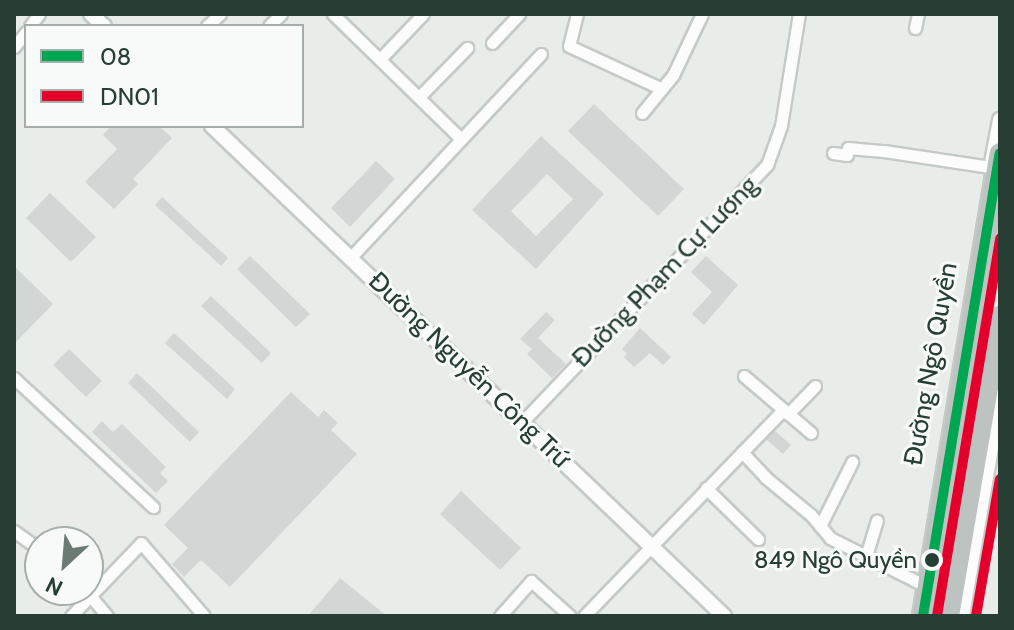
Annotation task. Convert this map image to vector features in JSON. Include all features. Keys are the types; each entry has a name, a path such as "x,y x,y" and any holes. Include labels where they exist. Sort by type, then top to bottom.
{"highway":[{"name":"Đường Ngô Quyền","path":"923,616 924,585 996,163"},
{"path":"949,616 998,345 1000,318"}],"street":[{"path":"333,14 461,139"},
{"path":"380,59 423,14"},
{"path":"492,43 519,14"},
{"path":"577,14 569,46 662,89"},
{"path":"642,113 673,75 702,14"},
{"name":"Đường Phạm Cự Lượng","path":"523,421 767,165 781,126 799,14"},
{"path":"915,28 918,14"},
{"path":"419,97 467,48"},
{"path":"351,257 541,54"},
{"name":"Đường Ngô Quyền","path":"996,163 1000,120"},
{"name":"Đường Nguyễn Công Trứ","path":"214,128 724,616"},
{"path":"833,153 847,155 848,148 996,163"},
{"path":"744,376 811,433"},
{"path":"14,378 153,507"},
{"path":"584,616 742,452 815,386"},
{"path":"962,616 1000,397"},
{"path":"742,452 830,538 924,585"},
{"path":"820,526 852,462"},
{"path":"706,488 758,539"},
{"path":"866,556 877,521"},
{"path":"104,577 141,543 204,616"},
{"path":"500,616 531,581 570,616"},
{"name":"Đường Ngô Quyền","path":"913,616 924,585"}],"building":[{"path":"594,104 684,189 658,216 568,131"},
{"path":"109,128 161,128 172,138 133,179 138,184 114,209 85,182 117,149 103,135"},
{"path":"541,136 604,194 536,269 472,210","holes":["547,174 573,199 536,236 511,211"]},
{"path":"376,161 395,179 350,227 331,208"},
{"path":"50,193 96,237 71,262 26,218"},
{"path":"162,197 228,258 221,266 155,205"},
{"path":"250,256 310,314 296,327 237,269"},
{"path":"706,256 738,285 704,325 692,314 712,292 691,272"},
{"path":"14,266 53,304 14,344"},
{"path":"211,296 271,353 262,363 201,306"},
{"path":"546,312 555,320 538,338 566,364 552,378 527,354 532,349 520,339"},
{"path":"640,328 671,357 663,365 650,353 634,367 624,357 627,354 622,349"},
{"path":"174,333 235,389 227,399 165,343"},
{"path":"69,349 102,381 86,397 53,365"},
{"path":"137,373 199,432 190,442 128,383"},
{"path":"291,392 318,417 324,410 338,423 331,430 357,454 230,587 201,560 184,577 172,564 188,548 164,525"},
{"path":"102,421 113,432 122,424 166,467 160,473 168,481 156,493 92,432"},
{"path":"775,431 791,445 783,454 766,439"},
{"path":"461,491 521,548 500,570 440,514"},
{"path":"340,578 387,616 308,616"}],"transit line":[{"name":"08","path":"923,616 1000,153"},
{"name":"DN01","path":"937,616 1000,238"},
{"name":"DN01","path":"976,616 1000,479"}],"place":[{"name":"849 Ngô Quyền","path":"932,560"}]}
